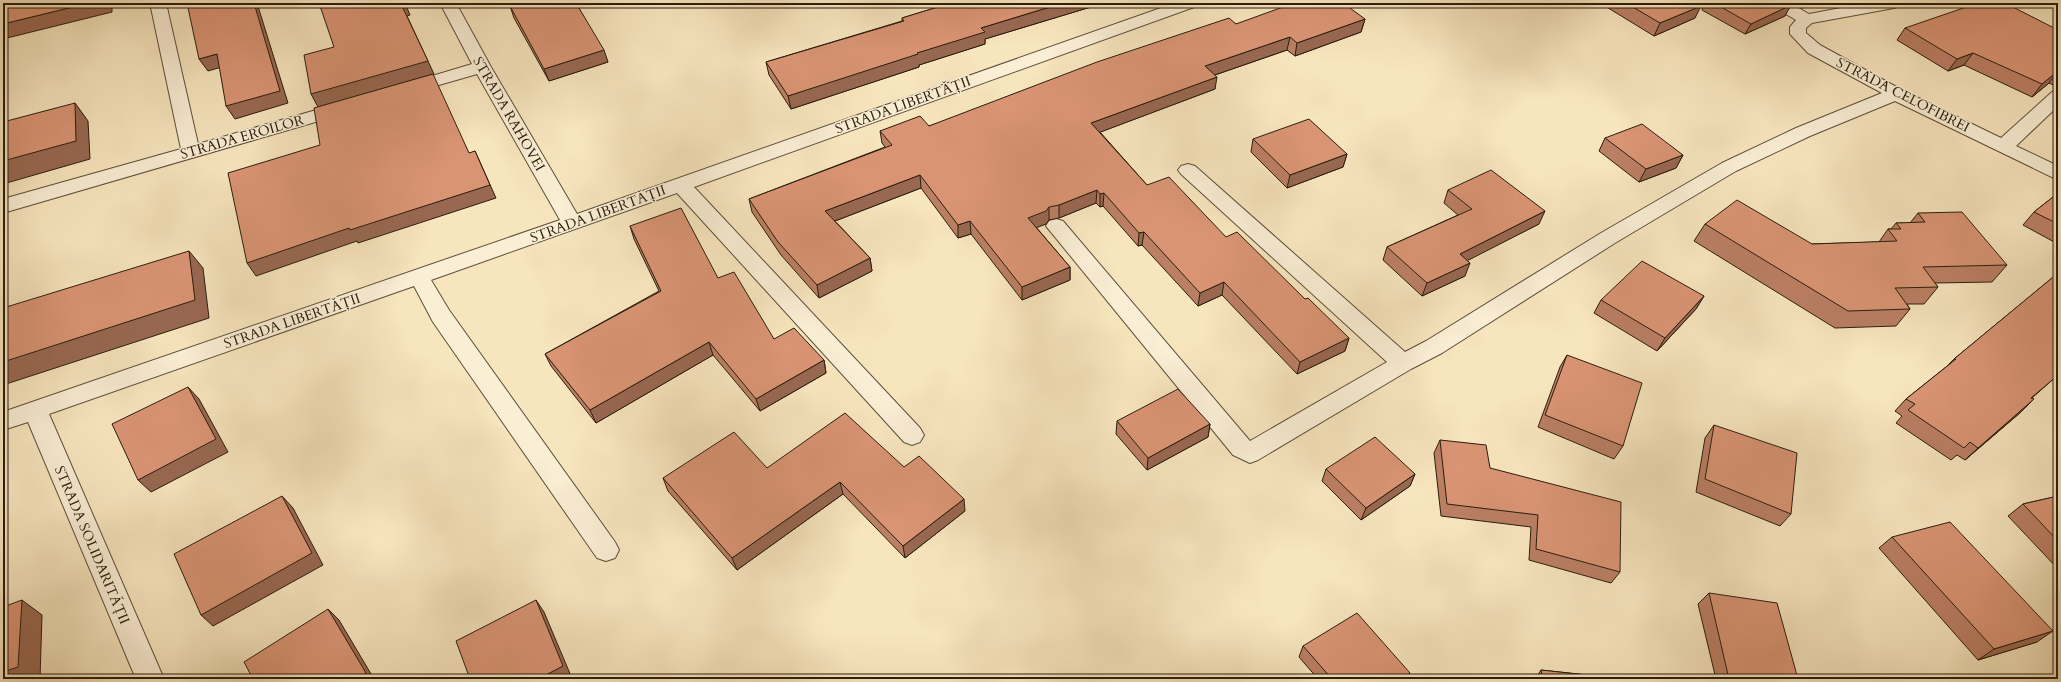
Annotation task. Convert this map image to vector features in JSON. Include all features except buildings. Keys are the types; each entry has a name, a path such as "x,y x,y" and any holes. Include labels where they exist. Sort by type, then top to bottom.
{"street":[{"path":"158,3 191,152"},
{"name":"STRADA RAHOVEI","path":"448,3 482,67 572,223"},
{"name":"STRADA LIBERTĂȚII","path":"3,421 419,277 1192,3"},
{"path":"1778,3 1807,19 1894,3"},
{"name":"STRADA CELOFIBREI","path":"1807,19 1798,27 1798,34 1804,42 1814,49 1896,94 2058,174"},
{"path":"390,94 482,67"},
{"path":"1056,226 1241,448 1250,453 1402,363 1434,347 1608,238 1729,167 1803,132 1896,94"},
{"path":"2003,147 2058,96"},
{"name":"STRADA EROILOR","path":"3,206 359,103"},
{"path":"1188,170 1402,363"},
{"path":"680,184 912,435"},
{"path":"419,277 441,316 606,550"},
{"name":"STRADA SOLIDARITĂȚII","path":"34,410 150,679"}]}
